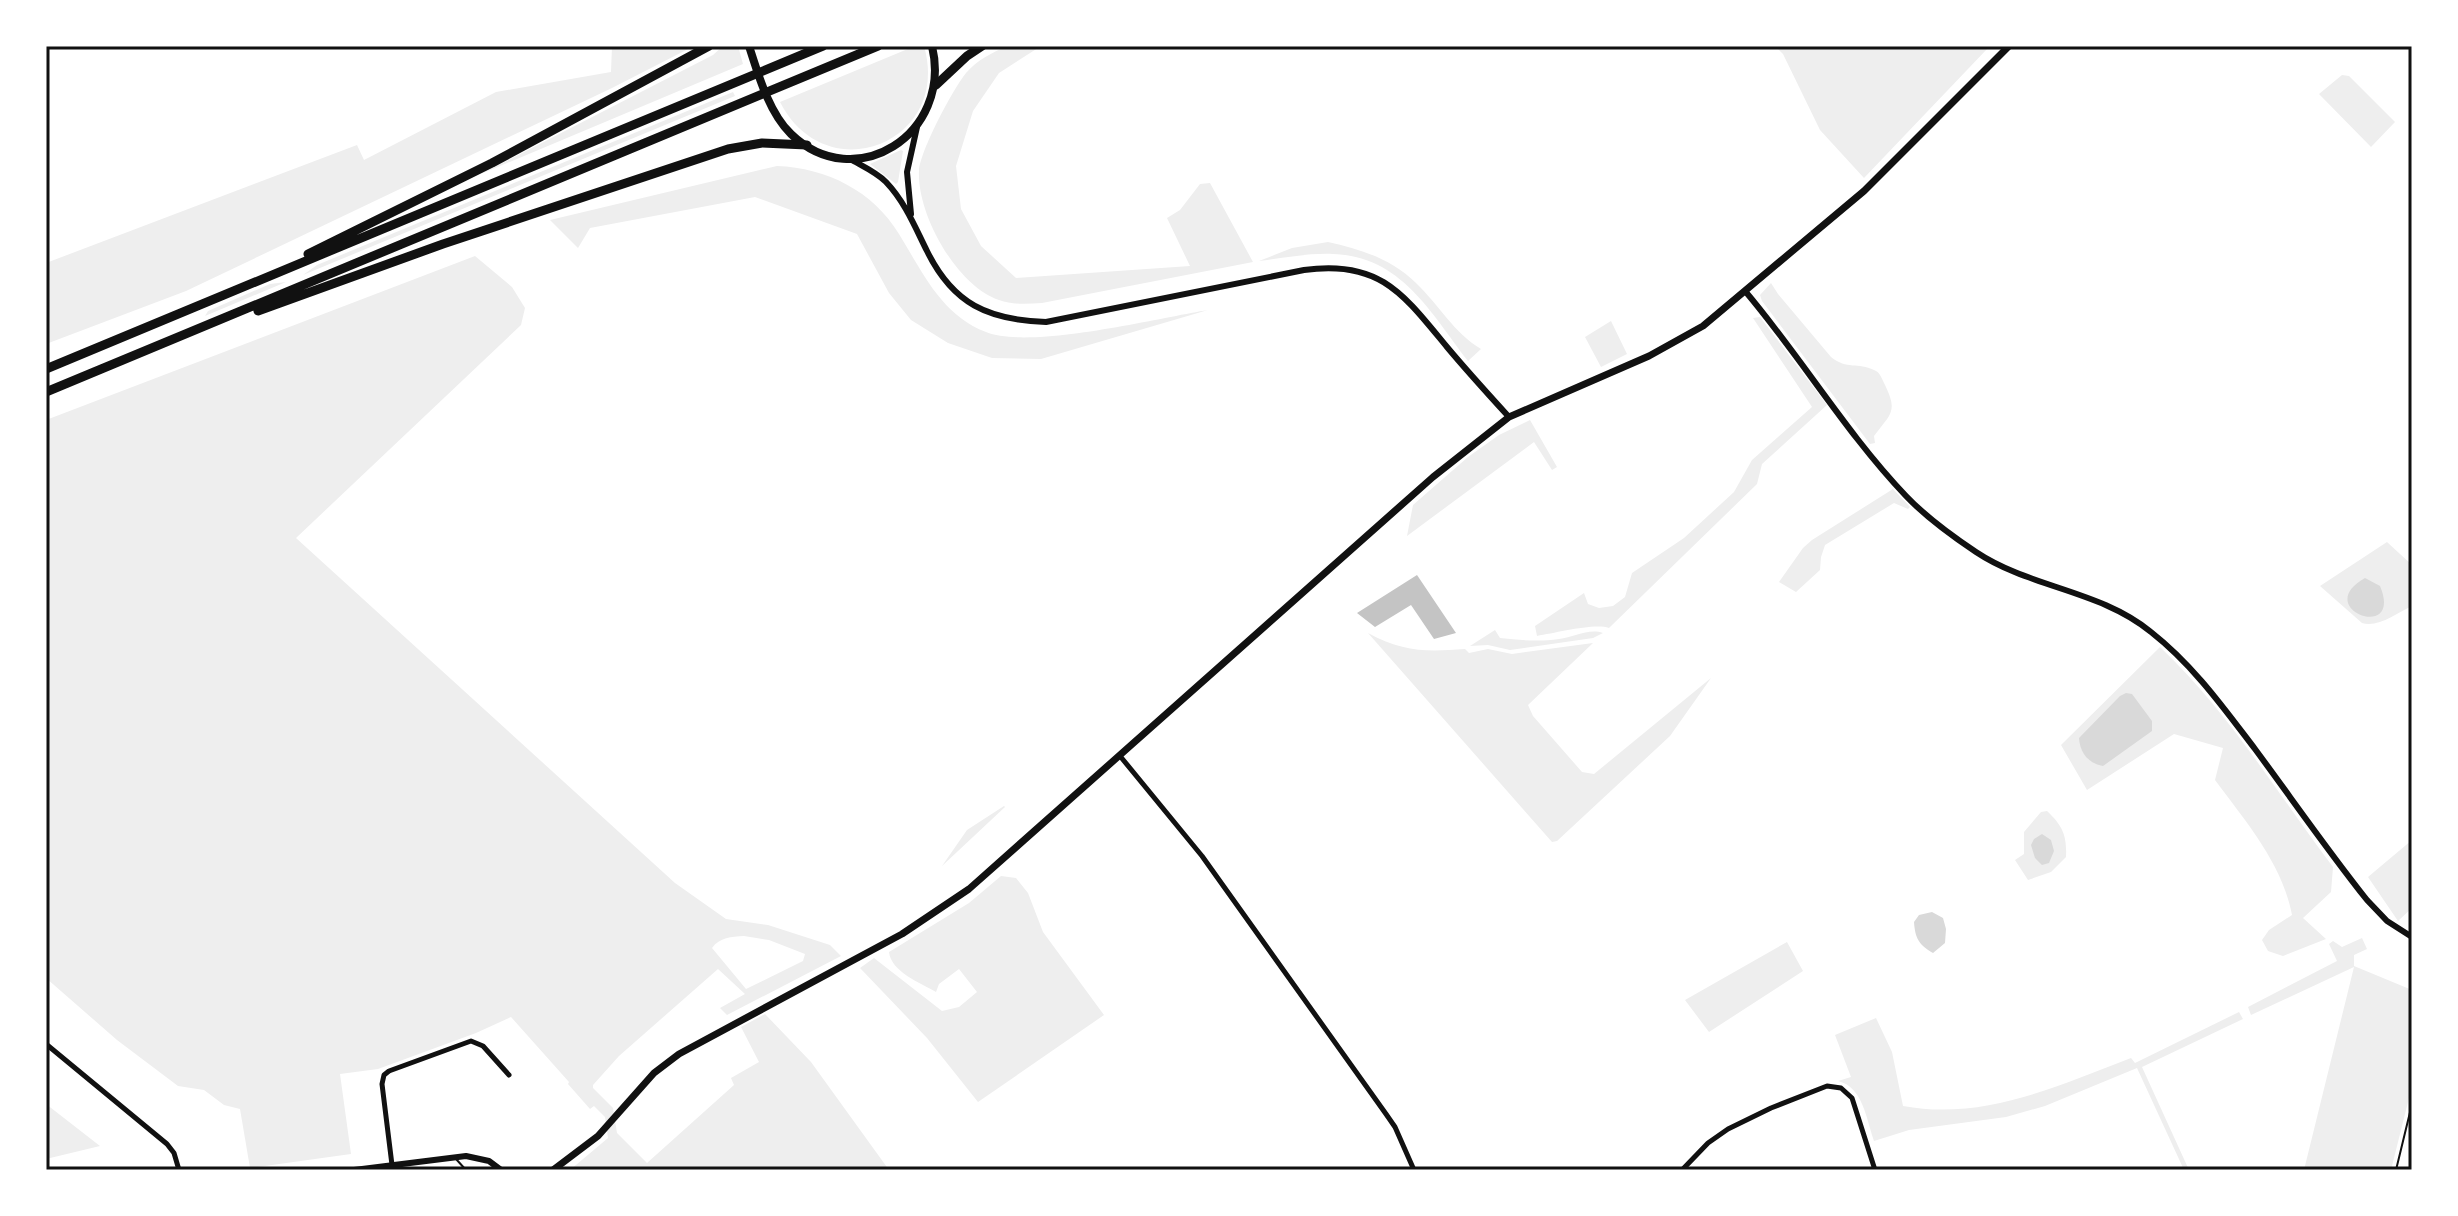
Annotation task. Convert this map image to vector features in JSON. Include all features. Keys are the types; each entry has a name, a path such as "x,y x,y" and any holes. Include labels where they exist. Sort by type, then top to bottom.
{"highway":[{"path":"234,291 492,163 709,46"},
{"path":"46,369 823,46"},
{"path":"46,392 878,46"},
{"path":"936,85 982,46"},
{"path":"184,335 728,149 762,143 807,145"}],"main road":[{"path":"749,46 780,121 792,135 830,156 850,159 888,149 917,127 930,107 936,85 932,46"},
{"path":"553,1170 576,1155 614,1121 665,1063 938,911 1008,857 1433,477 1509,417 1680,340 1703,326 1872,183 2009,46"}],"street":[{"path":"911,215 907,172 917,127"},
{"path":"850,159 886,182 911,215 936,267 957,294 980,310 1017,321 1063,319 1322,267 1340,268 1368,275 1391,287 1414,305 1509,417"},
{"path":"1745,291 1883,470 1926,514 1999,566 2099,601 2128,616 2152,632 2183,661 2226,710 2367,900 2387,921 2412,937"},
{"path":"1120,756 1202,856 1386,1114 1414,1170"},
{"path":"392,1165 382,1084 384,1075 389,1071 471,1041 483,1046 509,1075"},
{"path":"46,1044 167,1144 174,1153 179,1170"},
{"path":"1682,1170 1708,1143 1728,1129 1827,1086 1841,1088 1852,1098 1875,1170"},
{"path":"354,1170 455,1157 479,1158 499,1170"}],"lane":[{"path":"2396,1170 2412,1104"},
{"path":"455,1157 466,1170"}],"shaded area":[{"path":"612,46 694,46 186,291 46,344 46,263 357,145 364,160 496,92 611,72"},
{"path":"723,46 738,46 743,64 481,174 713,55"},
{"path":"915,46 924,46 928,80 920,108 903,130 880,144 853,149 826,145 801,129 780,102"},
{"path":"1007,46 1041,46 999,73 973,111 956,166 961,209 981,246 1016,278 1190,266 1167,218 1180,210 1200,184 1210,183 1253,262 1042,303 999,300 968,280 942,247 932,227 920,189 919,171 931,135 960,81 970,68"},
{"path":"1775,46 1988,48 1864,178 1820,130 1783,54"},
{"path":"2342,75 2349,76 2395,122 2371,147 2319,94"},
{"path":"733,92 735,96 303,275 317,265"},
{"path":"903,151 896,184 870,164"},
{"path":"777,166 814,171 862,194 888,219 945,303 957,315 986,332 1006,337 1062,335 1208,310 1041,359 992,358 948,343 911,320 889,293 857,234 755,197 590,228 578,248 550,220"},
{"path":"1328,242 1364,252 1397,267 1416,283 1463,335 1481,349 1468,361 1412,290 1378,265 1357,257 1333,254 1259,261 1292,248"},
{"path":"475,256 512,287 525,308 521,325 296,538 675,883 726,919 768,925 830,945 841,956 727,1015 720,1008 745,994 718,969 619,1056 593,1085 613,1108 617,1133 647,1163 734,1085 731,1078 759,1062 741,1027 765,1014 811,1062 889,1170 570,1170 608,1138 605,1117 594,1106 590,1109 511,1017 378,1069 340,1074 351,1154 250,1168 240,1109 224,1105 204,1090 178,1086 117,1040 46,978 46,420","holes":["730,937 769,940 805,954 803,961 746,989 712,948"]},
{"path":"286,282 205,316 208,311 270,284"},
{"path":"1771,283 1831,357 1842,363 1876,371 1881,376 1892,407 1874,436 1875,443 1870,444 1762,301 1760,295"},
{"path":"1760,317 1827,405 1762,464 1757,484 1609,628 1585,628 1537,636 1535,626 1584,593 1588,604 1599,608 1613,606 1625,597 1632,573 1684,538 1734,492 1752,460 1812,407 1753,318"},
{"path":"1611,321 1627,354 1601,367 1585,337"},
{"path":"1530,420 1557,467 1552,470 1534,442 1407,536 1413,505 1468,457 1499,435"},
{"path":"1893,489 1910,507 1908,509 1894,503 1825,545 1820,570 1796,592 1779,582 1812,540"},
{"path":"2387,542 2412,565 2412,606 2381,622 2362,623 2320,586"},
{"path":"2365,578 2380,586 2384,603 2380,613 2371,617 2352,609 2348,600 2351,590"},
{"path":"1495,630 1500,638 1529,640 1603,633 1593,638 1510,650 1488,645 1470,646"},
{"path":"1368,633 1404,647 1465,649 1469,653 1488,649 1512,654 1593,643 1528,705 1533,716 1582,772 1594,774 1711,678 1670,736 1557,841 1552,842"},
{"path":"2160,647 2230,725 2333,867 2331,892 2303,918 2326,939 2283,956 2268,951 2262,940 2269,930 2292,915 2271,861 2215,780 2223,748 2174,734 2087,790 2061,745"},
{"path":"2126,693 2132,694 2152,721 2152,731 2103,766 2098,765 2086,756 2079,738"},
{"path":"1005,807 942,866 967,830"},
{"path":"2047,811 2063,832 2066,857 2051,872 2028,880 2015,860 2024,854 2024,832 2041,812"},
{"path":"2042,834 2051,840 2054,851 2049,863 2042,865 2035,858 2031,845"},
{"path":"2412,840 2412,908 2398,921 2368,877"},
{"path":"1001,876 1016,878 1028,893 1043,932 1104,1015 978,1102 927,1038 860,968 874,958 942,1011 959,1007 977,992 959,969 939,984 936,992 901,971 889,952 969,903"},
{"path":"1932,912 1943,918 1946,929 1945,943 1933,953 1919,940 1914,922 1919,915"},
{"path":"2362,938 2367,949 2354,955 2354,966 2412,990 2412,1086 2391,1170 2304,1170 2354,967 2251,1015 2248,1007 2337,961 2329,944 2333,941 2342,947"},
{"path":"1787,942 1803,971 1709,1032 1685,1000"},
{"path":"2239,1012 2243,1019 2142,1067 2189,1170 2184,1170 2137,1068 2045,1106 2006,1117 1909,1130 1874,1141 1858,1097 1846,1084 1838,1081 1851,1077 1835,1035 1876,1018 1892,1052 1903,1106 1962,1109 2020,1098 2131,1058 2135,1063"},
{"path":"46,1104 100,1146 46,1159"}],"building":[{"path":"1417,575 1456,633 1434,639 1411,605 1375,627 1357,613"}]}
